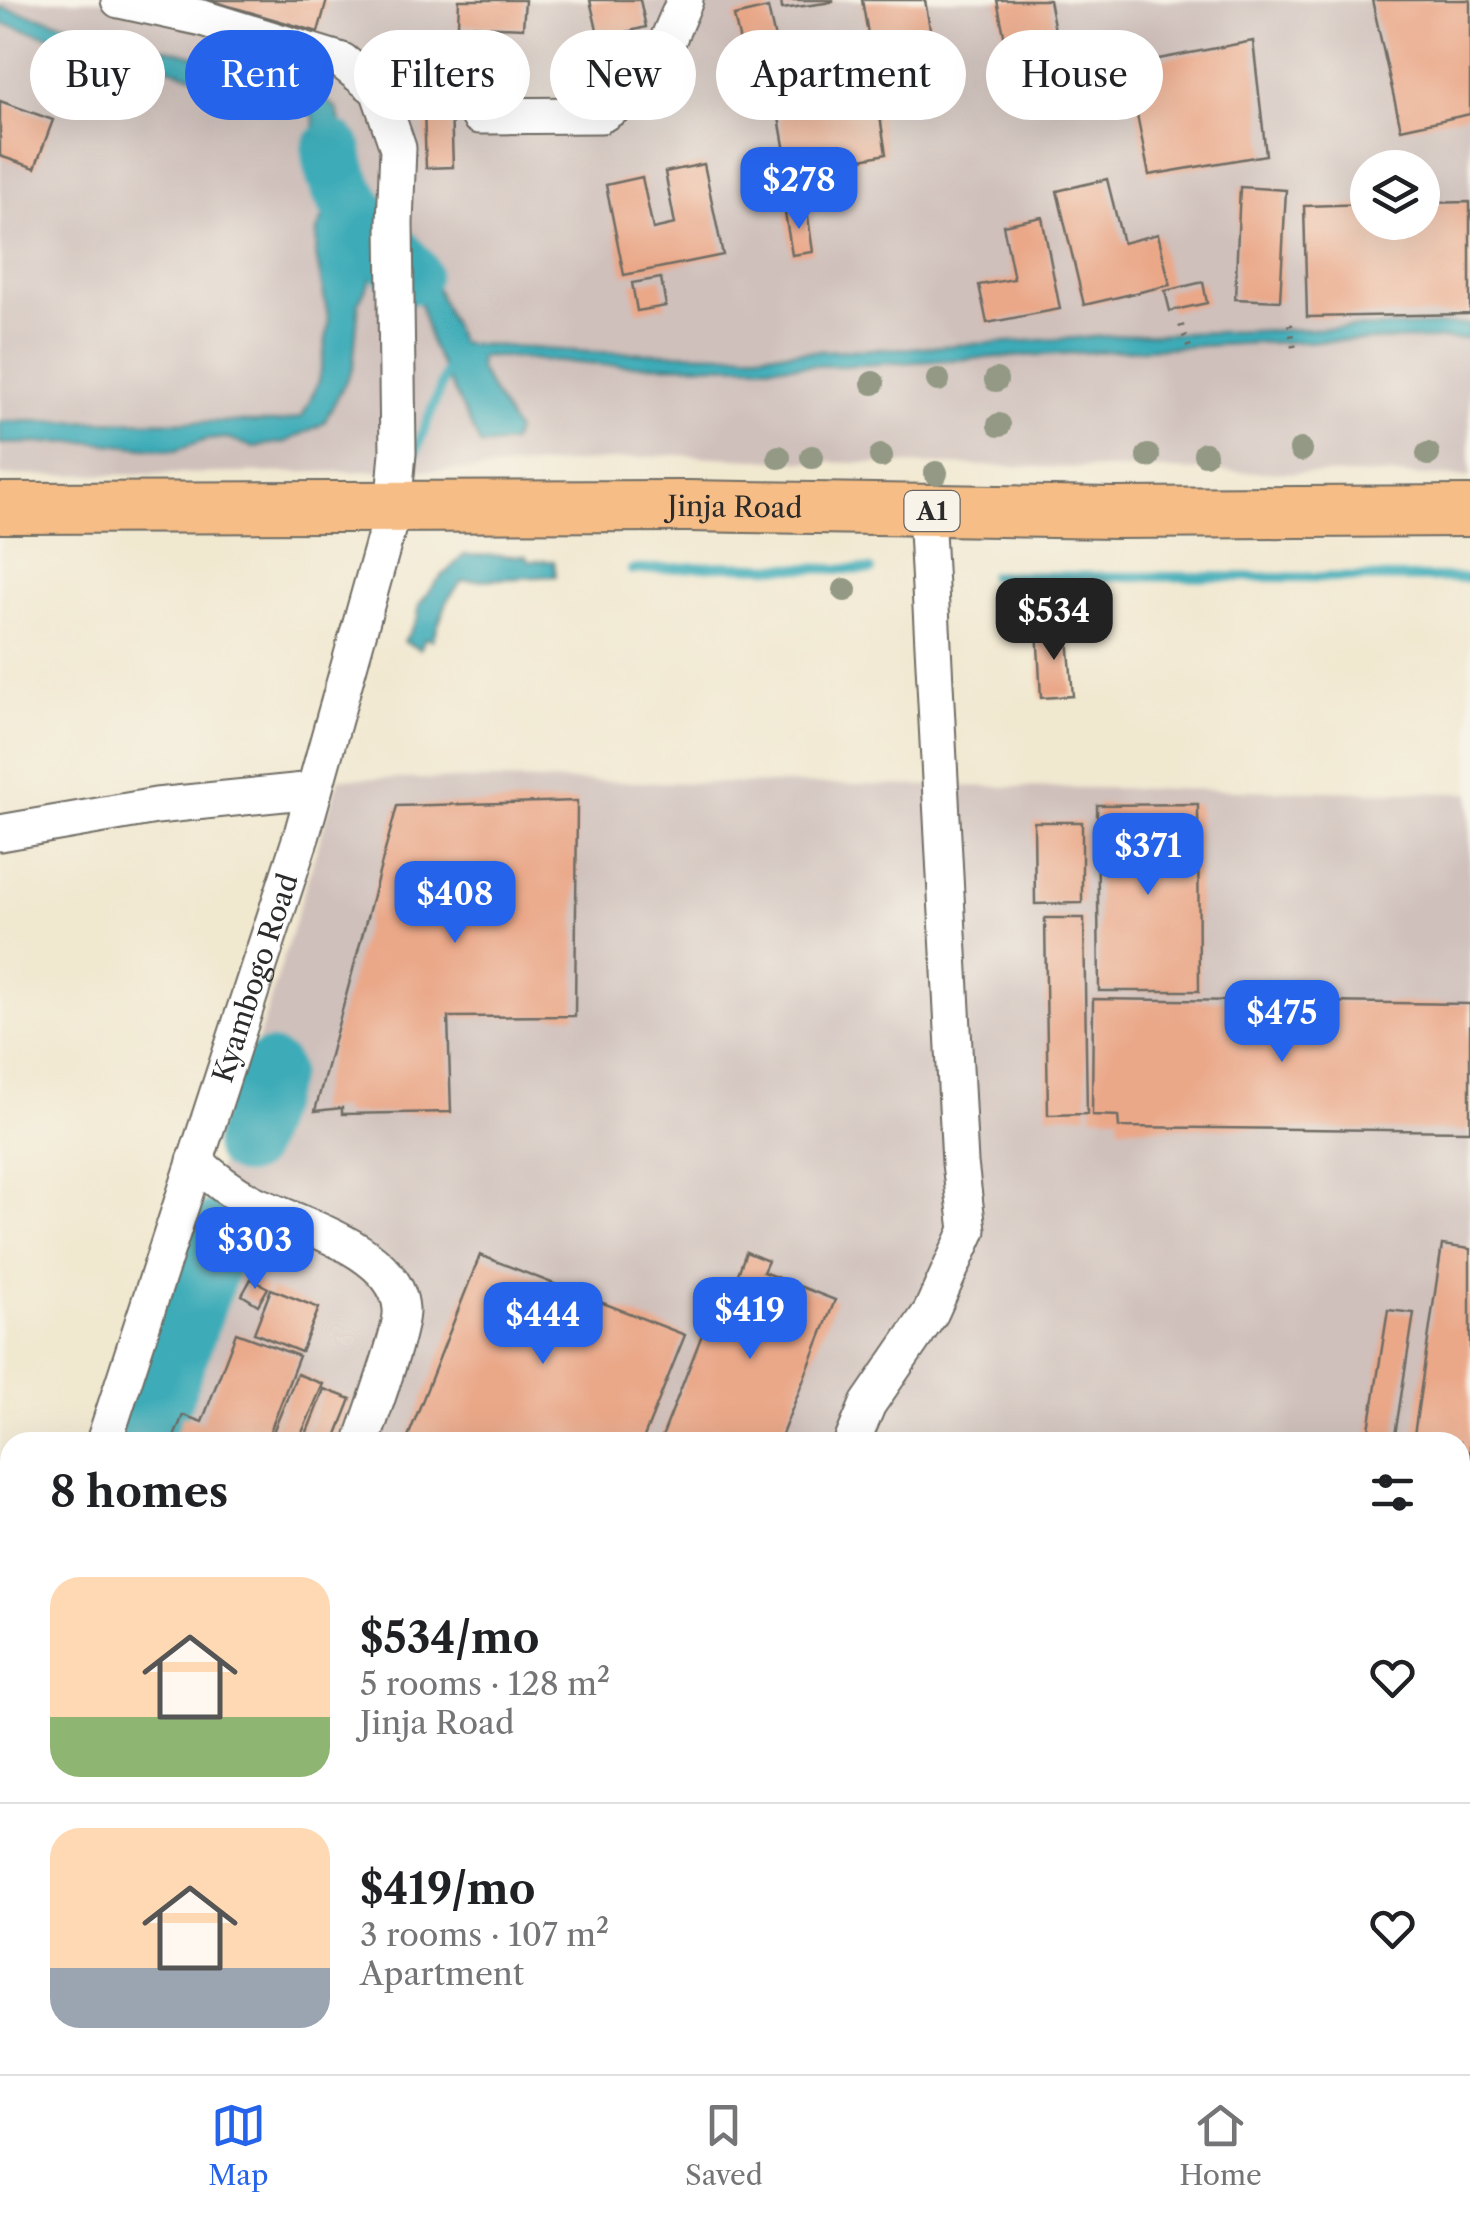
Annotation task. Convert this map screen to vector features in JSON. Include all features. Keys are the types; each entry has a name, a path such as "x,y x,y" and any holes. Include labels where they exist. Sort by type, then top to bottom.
{"highway":[{"name":"Jinja Road","path":"0,508 779,506 926,511 1470,512"}],"street":[{"name":"Kyambogo Road","path":"107,1432 314,790 393,508 398,453 395,223 398,148 378,90 342,61 202,18 119,0"},
{"path":"530,115 601,114 649,84 686,0"},
{"path":"856,1432 868,1404 931,1312 968,1230 960,1163 926,511"},
{"path":"0,832 156,806 314,790"},
{"path":"195,1160 219,1183 250,1201 321,1232 380,1267 396,1286 402,1312 365,1432"}],"path":[{"path":"1290,324 1294,349"},
{"path":"1181,325 1190,350"}],"shaded area":[{"path":"0,0 1470,0 1470,477 810,462 674,455 480,470 0,476"},
{"path":"339,778 1470,793 1470,1432 137,1432"}],"water":[{"path":"0,7 91,30 30,31 0,23"},
{"path":"165,49 185,54 185,73 166,67"},
{"path":"334,107 358,194 368,212 371,279 359,301 353,367 324,423 286,442 253,447 227,438 206,440 175,451 89,442 0,444 0,421 280,422 302,417 319,381 329,322 316,255 317,231 326,211 314,120 334,120"},
{"path":"412,260 436,287 460,343 589,352 726,354 1470,324 1470,338 1252,343 843,366 603,365 480,357 479,369 516,431 511,443 481,446 431,344 418,296 410,286"},
{"path":"464,555 526,556 528,561 554,561 556,576 462,581 449,598 432,640 425,638 420,649 404,642 418,618 419,605"}],"building":[{"path":"208,0 327,0 319,30"},
{"path":"459,0 525,0 523,28 458,25"},
{"path":"590,0 640,0 646,27 597,30"},
{"path":"781,0 833,0 833,2 782,9"},
{"path":"862,0 925,0 930,30 867,30"},
{"path":"997,0 1049,0 1055,30 1003,30"},
{"path":"1372,0 1470,0 1470,114 1401,129"},
{"path":"768,8 773,30 737,30 734,16"},
{"path":"1253,41 1266,155 1149,175 1138,120 1163,120 1163,58"},
{"path":"0,101 30,112 30,120 53,120 35,168 0,156"},
{"path":"424,120 451,120 453,167 426,168"},
{"path":"779,120 881,120 886,154 789,174"},
{"path":"704,164 723,255 624,275 606,185 642,177 653,229 675,224 665,172"},
{"path":"1107,179 1123,243 1158,234 1170,285 1084,305 1057,191"},
{"path":"1240,187 1286,190 1280,301 1235,299"},
{"path":"1470,202 1470,314 1307,317 1304,206 1350,205 1350,240 1440,240 1440,203"},
{"path":"807,210 813,252 792,255 785,213"},
{"path":"1042,217 1060,309 987,323 979,285 1014,279 1003,225"},
{"path":"661,278 666,306 637,311 632,283"},
{"path":"1203,282 1207,303 1170,311 1165,291"},
{"path":"1067,627 1073,696 1041,698 1037,628"},
{"path":"577,801 575,1016 448,1017 451,1112 342,1114 342,1108 315,1111 397,806"},
{"path":"1198,804 1199,991 1099,991 1097,805"},
{"path":"1034,822 1082,822 1082,903 1035,904"},
{"path":"1045,918 1084,918 1087,1114 1048,1115"},
{"path":"1093,999 1470,1004 1470,1131 1119,1127 1118,1116 1092,1115"},
{"path":"1442,1245 1470,1249 1470,1432 1414,1432"},
{"path":"746,1252 768,1261 763,1272 835,1300 783,1432 664,1432 712,1309 738,1319 744,1302 730,1296"},
{"path":"480,1255 685,1335 646,1432 410,1432"},
{"path":"251,1279 268,1288 258,1305 242,1295"},
{"path":"271,1289 319,1308 301,1352 254,1333"},
{"path":"1388,1310 1414,1313 1396,1432 1369,1432"},
{"path":"236,1333 299,1356 270,1432 176,1432 183,1415 202,1422"},
{"path":"297,1374 323,1384 302,1432 273,1432"},
{"path":"324,1389 351,1399 338,1432 307,1432"}],"waterway":[{"path":"332,152 335,170 350,203 409,274"},
{"path":"412,461 449,365"},
{"path":"632,570 721,566 871,570"},
{"path":"992,576 1470,578"},
{"path":"245,1144 270,1071"},
{"path":"150,1432 222,1228"}]}
